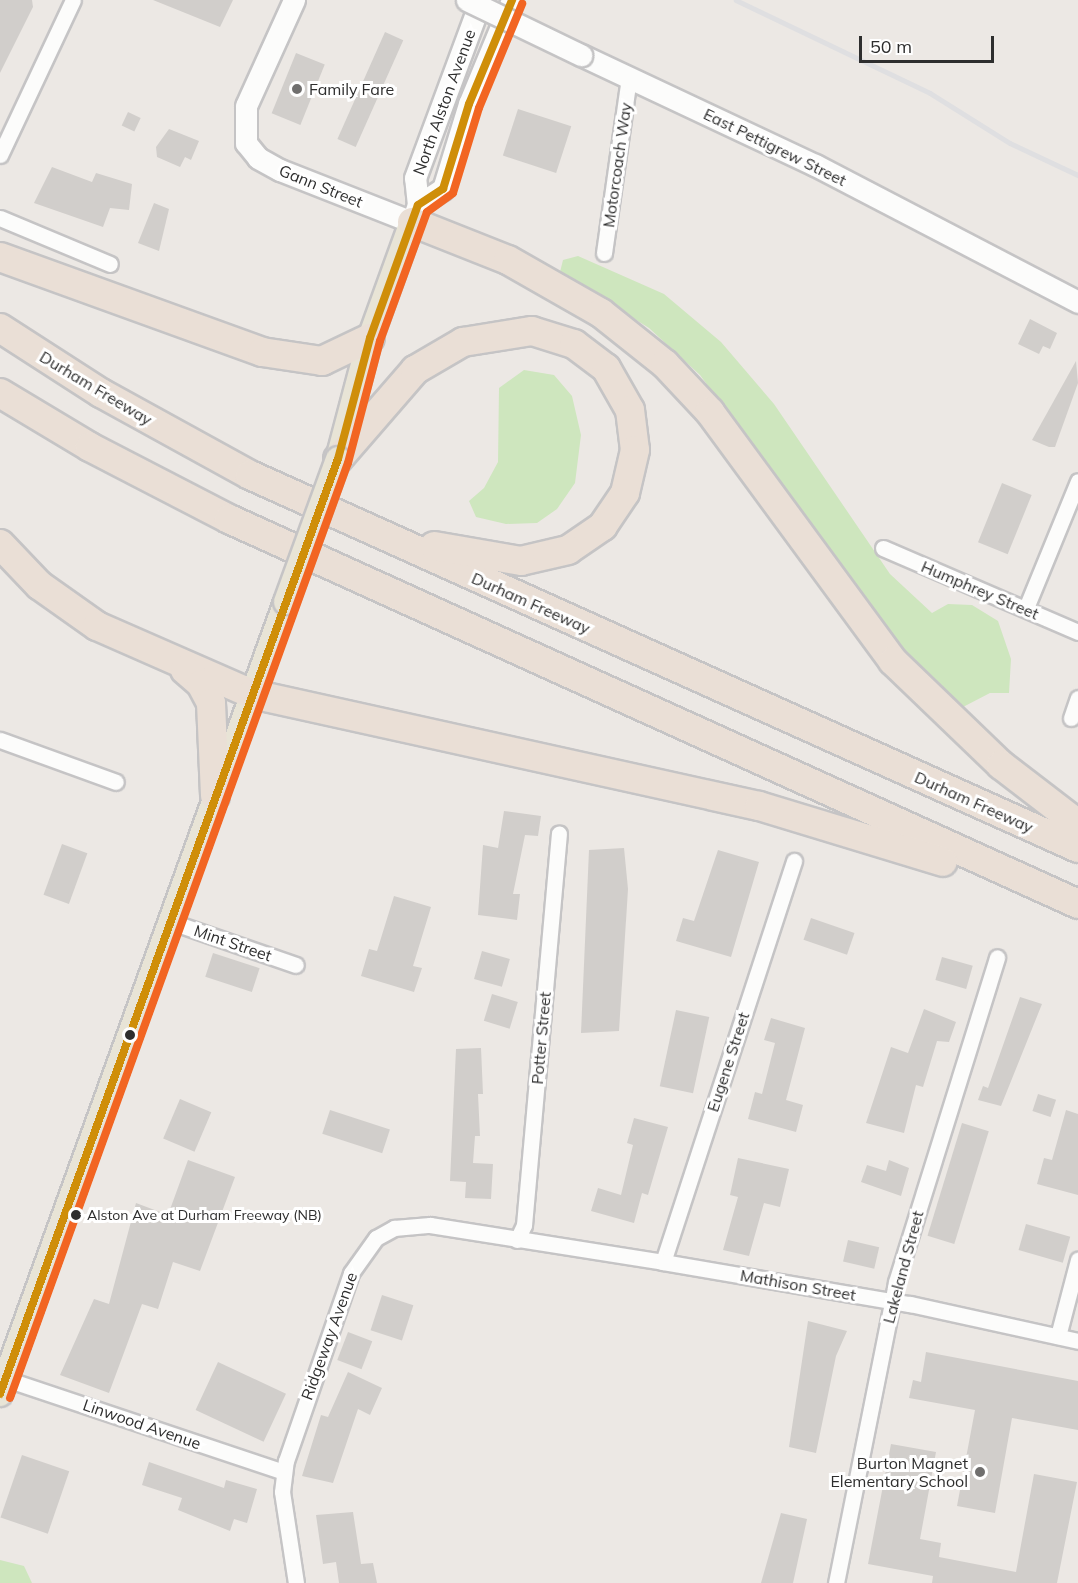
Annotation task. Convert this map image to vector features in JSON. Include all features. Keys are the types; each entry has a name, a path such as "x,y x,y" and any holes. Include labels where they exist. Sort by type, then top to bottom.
{"highway":[{"path":"416,213 515,263 601,313 665,364 710,412 893,661 1001,765 1078,824"},
{"path":"0,257 262,352 322,361 370,338"},
{"name":"Durham Freeway","path":"0,328 194,446 368,529 1078,848"},
{"path":"338,459 415,370 441,352 489,334 532,331 574,344 606,368 630,410 635,450 625,493 607,522 568,550 546,558 494,560 368,529"},
{"path":"0,393 90,447 229,519 1078,904"},
{"path":"0,544 39,585 77,614 176,663 252,694 759,806 834,825 984,878 1049,891"},
{"path":"176,663 201,684 211,703 215,796"}],"main road":[{"path":"2,1383 338,459 370,338 416,213"}],"street":[{"path":"0,155 73,0"},
{"name":"Gann Street","path":"294,0 252,90 243,134 251,152 280,171 416,213"},
{"name":"East Pettigrew Street","path":"467,0 814,165 1078,302"},
{"name":"North Alston Avenue","path":"416,213 415,178 481,0"},
{"path":"416,213 443,189 469,104 512,0"},
{"name":"Motorcoach Way","path":"604,253 629,77"},
{"path":"0,218 110,264"},
{"path":"1026,609 1078,481"},
{"name":"Humphrey Street","path":"883,548 1078,632"},
{"path":"1071,718 1078,698"},
{"path":"0,740 116,782"},
{"name":"Potter Street","path":"517,1240 524,1225 559,834"},
{"name":"Eugene Street","path":"663,1262 794,861"},
{"name":"Mint Street","path":"169,921 296,964"},
{"name":"Lakeland Street","path":"836,1583 892,1302 997,957"},
{"name":"Ridgeway Avenue","path":"296,1583 284,1472 351,1273 376,1238 411,1225 517,1240"},
{"name":"Mathison Street","path":"517,1240 663,1262 892,1302 1078,1341"},
{"path":"1058,1336 1078,1260"},
{"name":"Linwood Avenue","path":"2,1383 284,1472"}],"green space":[{"path":"578,256 664,294 721,342 774,404 890,574 932,613 948,604 972,605 998,621 1011,659 1009,693 990,693 963,707 942,690 903,651 700,375 649,328 560,272 563,260"},
{"path":"524,370 554,375 572,396 581,435 575,483 557,509 537,523 506,524 476,517 469,501 484,488 498,462 499,388"},
{"path":"0,1560 24,1566 32,1583 0,1583"}],"building":[{"path":"0,0 32,0 33,7 0,73"},
{"path":"153,0 233,0 220,27"},
{"path":"385,32 403,40 356,147 337,139"},
{"name":"Family Fare","path":"296,53 325,65 300,125 272,113"},
{"path":"518,109 571,126 556,173 503,156"},
{"path":"128,112 141,118 134,132 122,126"},
{"path":"169,129 199,141 191,160 185,157 180,167 157,157 156,147"},
{"path":"52,167 92,182 96,173 132,184 129,210 110,208 103,227 34,203"},
{"path":"154,203 169,209 159,251 138,243"},
{"path":"1030,319 1057,333 1050,349 1043,346 1039,354 1018,344"},
{"path":"1076,361 1078,383 1055,447 1032,440"},
{"path":"1002,483 1032,495 1008,554 978,542"},
{"path":"504,811 541,816 538,836 525,835 513,894 520,894 517,920 478,915 483,845 498,848"},
{"path":"62,844 87,853 69,904 44,895"},
{"path":"624,848 628,889 619,1031 581,1033 589,850"},
{"path":"718,850 759,862 731,957 676,941 683,918 694,921"},
{"path":"394,896 431,907 413,966 422,968 414,992 361,976 369,949 377,951"},
{"path":"811,918 854,933 847,955 804,940"},
{"path":"482,951 510,959 502,987 474,979"},
{"path":"213,953 260,968 252,992 205,977"},
{"path":"942,957 973,966 966,989 935,980"},
{"path":"492,994 518,1002 510,1029 484,1021"},
{"path":"1020,997 1042,1004 1001,1106 978,1100 983,1086 988,1088"},
{"path":"924,1009 956,1022 949,1042 937,1041 923,1087 916,1085 904,1133 866,1123 891,1047 908,1053"},
{"path":"676,1010 709,1017 693,1093 660,1086"},
{"path":"771,1018 805,1028 786,1100 803,1105 796,1132 748,1119 755,1092 762,1094 775,1043 764,1040"},
{"path":"481,1048 483,1094 478,1094 480,1136 475,1136 473,1163 493,1164 491,1199 465,1198 466,1182 450,1181 456,1049"},
{"path":"1038,1094 1056,1100 1051,1117 1032,1111"},
{"path":"180,1099 211,1112 194,1152 163,1139"},
{"path":"330,1110 390,1129 382,1153 322,1134"},
{"path":"1066,1110 1078,1114 1078,1195 1037,1184 1044,1158 1052,1160"},
{"path":"634,1118 668,1127 648,1195 642,1193 634,1223 591,1211 598,1188 621,1195 633,1145 627,1143"},
{"path":"962,1123 989,1131 954,1244 928,1236"},
{"path":"738,1158 789,1169 780,1207 764,1203 749,1256 723,1250 738,1197 730,1195"},
{"path":"188,1160 235,1177 200,1271 173,1262 158,1309 142,1304 109,1393 60,1375 94,1299 109,1304 136,1203 168,1215"},
{"path":"889,1160 909,1168 901,1196 861,1182 867,1165 886,1171"},
{"path":"1026,1224 1070,1237 1063,1263 1019,1250"},
{"path":"848,1240 879,1247 874,1269 843,1261"},
{"path":"382,1295 413,1305 402,1340 371,1330"},
{"path":"808,1321 847,1331 836,1356 816,1453 789,1447"},
{"path":"348,1332 372,1341 362,1369 337,1360"},
{"path":"926,1352 1078,1381 1078,1430 1012,1418 995,1513 957,1506 975,1410 909,1398 913,1380 921,1382"},
{"path":"218,1362 286,1394 264,1442 196,1410"},
{"path":"348,1372 382,1388 370,1415 358,1409 333,1483 302,1476 321,1415 328,1417"},
{"path":"891,1444 936,1452 920,1539 941,1543 939,1557 1016,1572 1034,1474 1077,1482 1057,1583 932,1583 933,1576 868,1564"},
{"path":"22,1455 69,1471 48,1534 1,1517"},
{"path":"149,1462 224,1488 226,1480 257,1489 247,1523 234,1519 230,1531 178,1510 182,1498 142,1485"},
{"path":"353,1512 361,1564 373,1563 377,1583 339,1583 336,1562 323,1564 316,1515"},
{"path":"781,1513 807,1519 793,1583 761,1583"}],"railway":[{"path":"736,0 930,93 1010,143 1078,175"}],"transit line":[{"path":"0,1394 338,459 370,338 418,205 443,189 469,104 512,0"},
{"path":"10,1398 348,463 380,341 427,212 453,193 479,108 522,4"}],"place":[{"name":"Family Fare","path":"297,89"},
{"name":"Alston Ave at Durham Freeway (NB)","path":"76,1215"},
{"name":"Burton Magnet Elementary School","path":"980,1472"}]}
